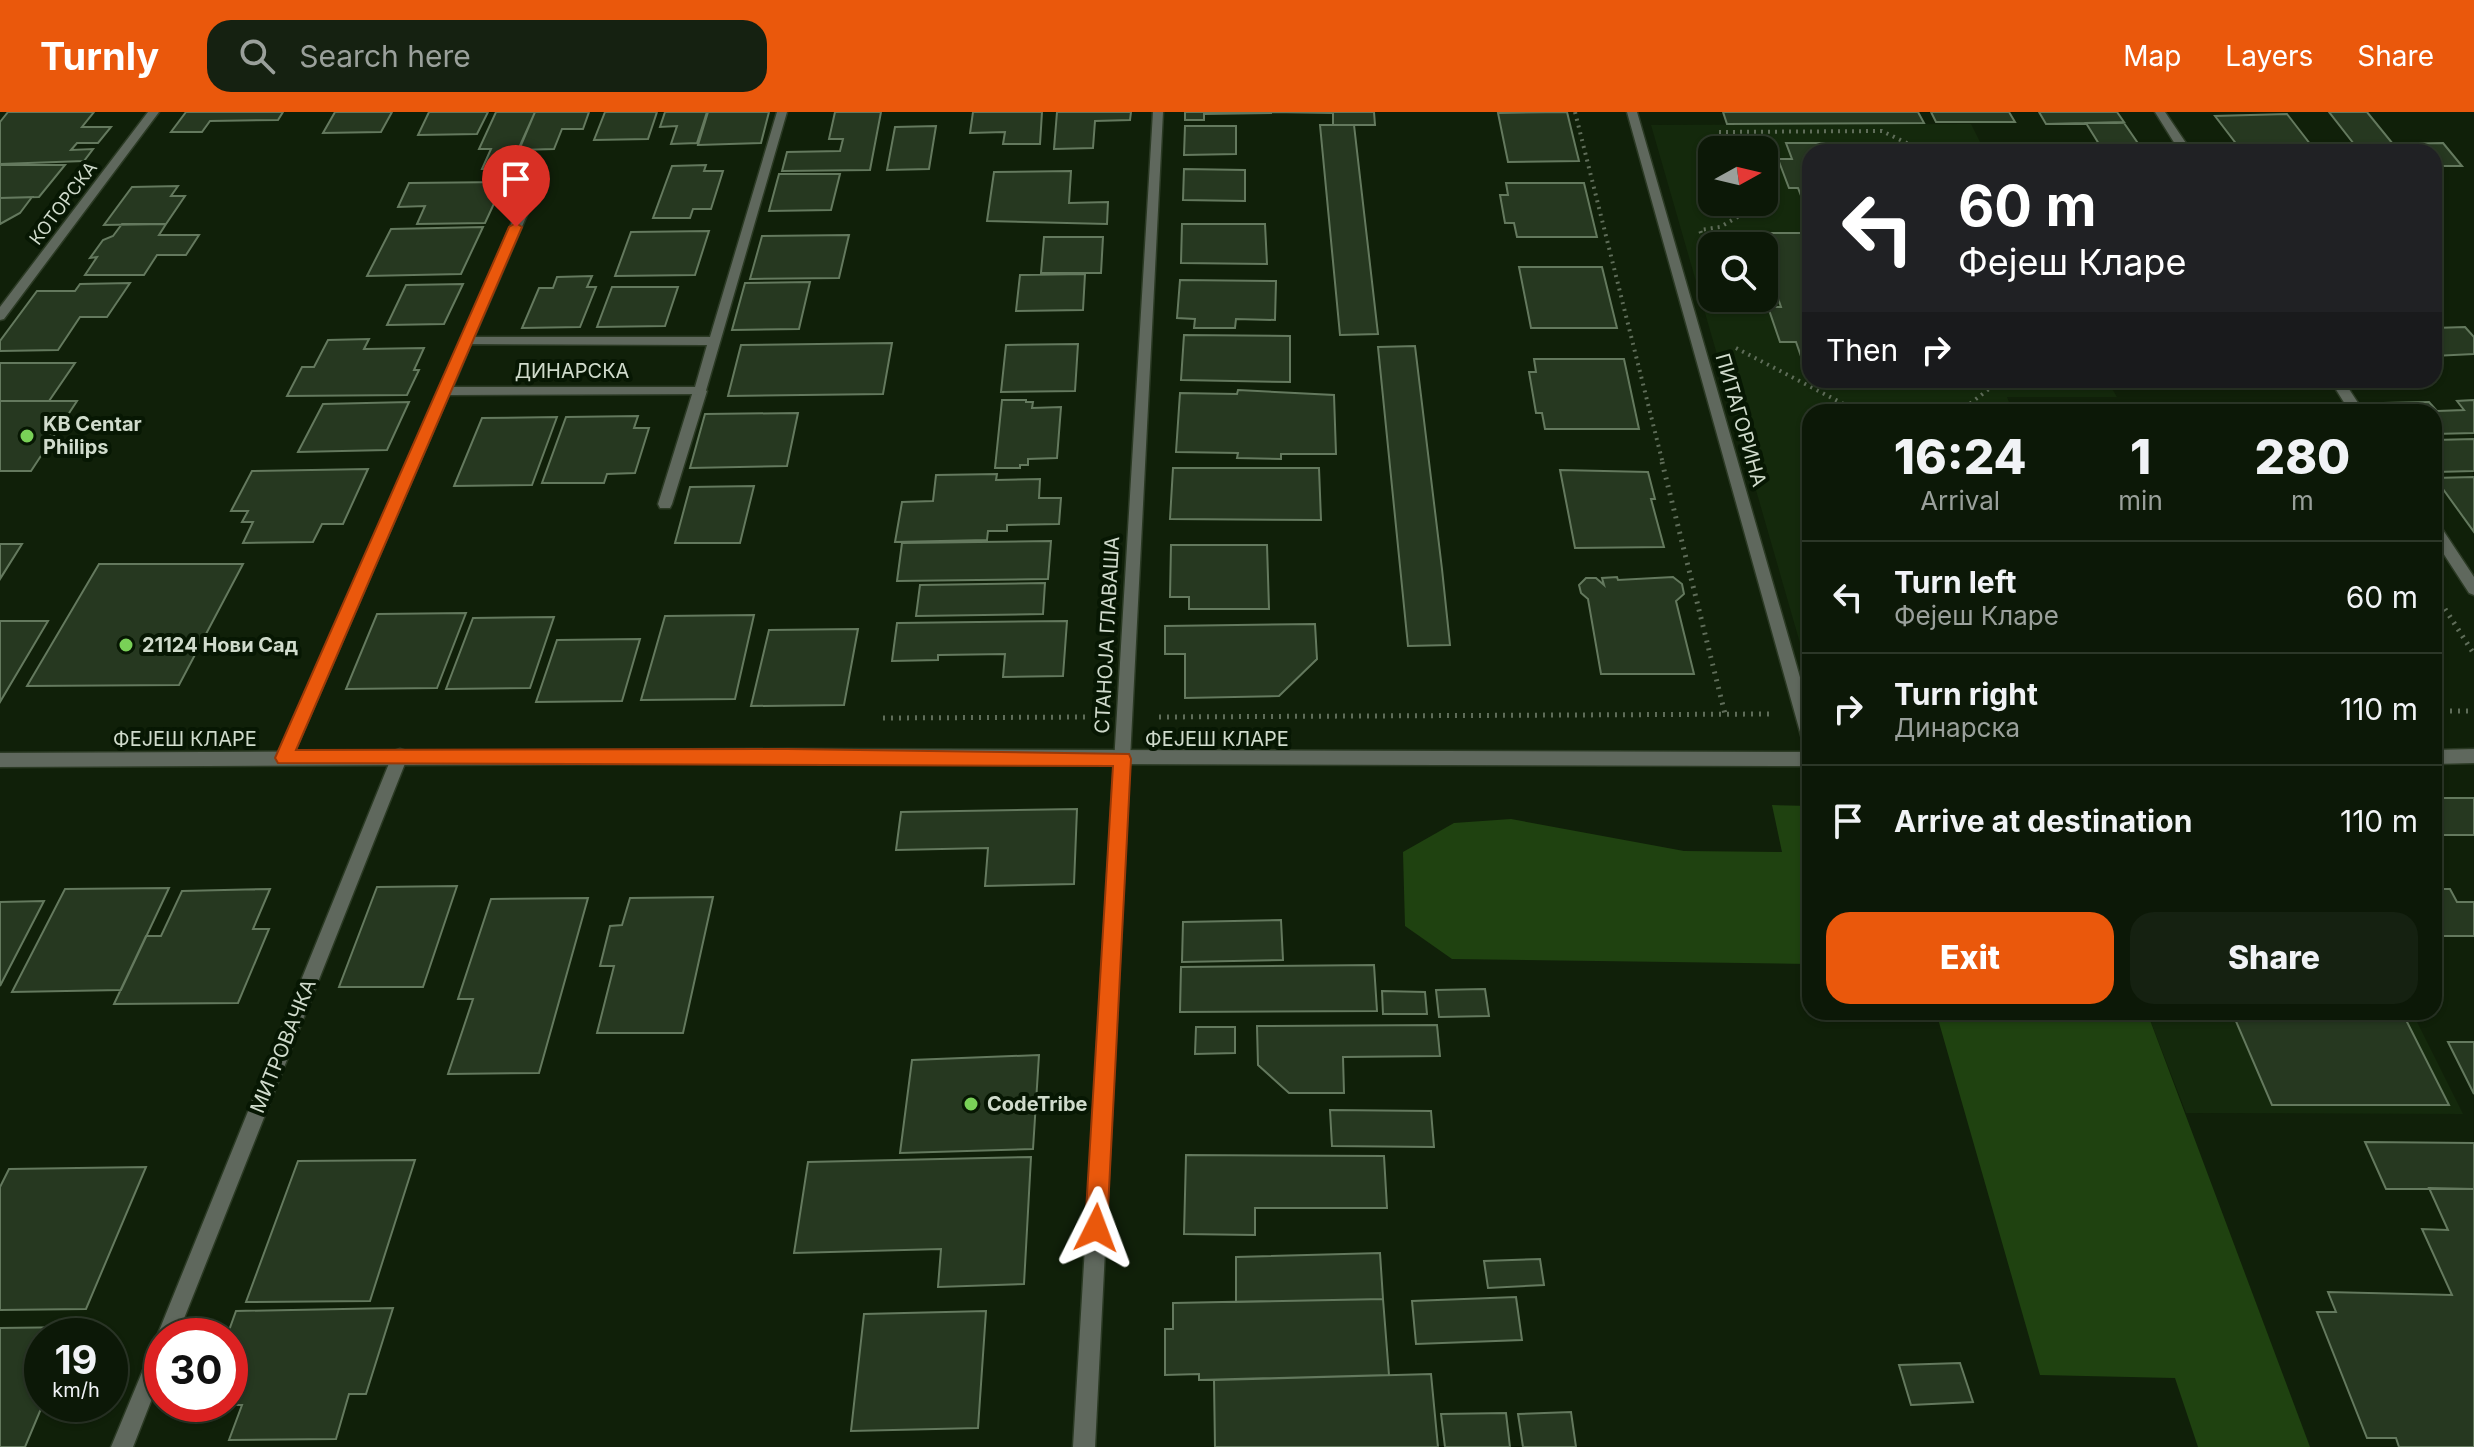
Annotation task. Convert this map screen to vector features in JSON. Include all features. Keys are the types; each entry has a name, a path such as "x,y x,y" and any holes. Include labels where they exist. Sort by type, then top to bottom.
{"street":[{"name":"КОТОРСКА","path":"0,316 154,112"},
{"path":"665,504 782,112"},
{"name":"СТАНОЈА ГЛАВАША","path":"1084,1447 1158,112"},
{"name":"ПИТАГОРИНА","path":"1632,112 1802,709"},
{"path":"2160,112 2181,144"},
{"path":"284,758 540,171"},
{"name":"ДИНАРСКА","path":"467,340 714,341"},
{"name":"ДИНАРСКА","path":"444,391 700,391"},
{"path":"2442,540 2474,589"},
{"name":"ФЕЈЕШ КЛАРЕ","path":"0,760 400,756 1802,759"},
{"name":"МИТРОВАЧКА","path":"174,1318 400,756"},
{"path":"2442,757 2474,756"},
{"path":"122,1447 144,1393"}],"path":[{"path":"1575,112 1725,714"},
{"path":"1718,136 1717,132 1882,131 1909,144"},
{"path":"1701,232 1720,227 1739,216"},
{"path":"1733,337 1737,351 1802,384"},
{"path":"1811,388 1843,404"},
{"path":"1969,404 1990,388"},
{"path":"2443,606 2474,654"},
{"path":"2442,711 2474,711"},
{"path":"871,718 1802,713"}],"shaded area":[{"path":"1971,124 1981,144 1802,144 1802,388 2112,388 2117,397 2007,397 2010,404 1802,404 1802,650 1705,312 1778,312 1778,232 1698,232 1698,288 1651,125"},
{"path":"1772,805 1802,806 1802,964 1452,959 1405,926 1403,852 1454,823 1511,819 1684,851 1782,852"},
{"path":"1938,1020 2150,1020 2310,1447 2198,1447 2175,1378 2040,1375"},
{"path":"2150,1020 2416,1020 2463,1114 2186,1113"}],"building":[{"path":"8,112 94,112 82,127 111,127 98,143 77,143 71,150 93,149 84,161 0,164 0,122"},
{"path":"186,112 283,112 278,120 210,121 202,132 171,132"},
{"path":"335,112 392,112 381,132 323,133"},
{"path":"429,112 488,112 477,134 418,135"},
{"path":"496,112 535,112 511,169 482,169 491,149 479,149"},
{"path":"535,112 589,112 583,129 562,129 554,149 518,150"},
{"path":"605,112 657,112 648,139 594,140"},
{"path":"665,112 707,112 697,143 671,144 677,126 660,127"},
{"path":"708,112 769,112 761,143 698,145"},
{"path":"835,112 881,112 870,170 782,171 787,152 840,151 843,139 829,139"},
{"path":"973,112 1042,112 1040,144 1003,144 1005,132 970,133"},
{"path":"1057,112 1131,112 1130,120 1095,121 1093,148 1054,149"},
{"path":"1185,112 1271,113 1204,114 1204,120 1185,120"},
{"path":"1271,112 1374,112 1375,125 1333,125 1333,113"},
{"path":"1567,112 1579,161 1508,162 1498,113"},
{"path":"1723,112 1918,112 1924,123 1727,124"},
{"path":"1931,112 2009,112 2015,122 1936,122"},
{"path":"2039,112 2117,112 2124,122 2046,124"},
{"path":"2329,112 2367,112 2393,144 2354,144"},
{"path":"2287,114 2310,144 2236,144 2215,116"},
{"path":"2086,123 2124,123 2138,144 2099,144"},
{"path":"1320,125 1354,125 1378,334 1340,335"},
{"path":"936,126 929,169 887,170 895,127"},
{"path":"1185,126 1236,126 1236,154 1184,155"},
{"path":"1786,143 1833,144 1802,144 1802,198 1798,188 1789,188 1778,159 1792,159"},
{"path":"2443,143 2462,166 2442,166 2442,144 2393,144"},
{"path":"0,165 65,165 39,197 0,198"},
{"path":"706,165 704,171 723,171 711,209 693,209 690,218 653,218 672,166"},
{"path":"1184,169 1245,170 1245,201 1183,200"},
{"path":"1071,171 1069,203 1108,202 1107,224 987,221 994,172"},
{"path":"779,174 840,174 831,210 769,211"},
{"path":"504,182 485,223 417,224 425,206 398,207 409,183"},
{"path":"1506,183 1584,183 1597,237 1517,237 1514,223 1505,223 1500,195 1508,195"},
{"path":"178,186 171,196 185,196 166,224 104,225 132,187"},
{"path":"32,197 20,213 0,224 0,198"},
{"path":"122,224 166,224 159,235 199,235 186,255 157,255 144,275 85,275 97,257 90,258 103,240 113,236"},
{"path":"1182,224 1265,224 1267,264 1181,263"},
{"path":"483,227 461,274 367,276 391,229"},
{"path":"709,231 695,275 615,276 631,232"},
{"path":"1778,233 1802,233 1802,359 1796,342 1780,342 1770,312 1778,312 1778,307 1781,307 1778,298"},
{"path":"849,235 839,278 750,279 762,236"},
{"path":"1044,237 1103,237 1101,273 1041,273"},
{"path":"1519,267 1602,267 1617,328 1531,328"},
{"path":"1085,274 1083,310 1016,311 1020,275"},
{"path":"592,276 587,287 596,287 580,327 522,328 539,288 553,288 557,277"},
{"path":"1180,280 1276,281 1275,320 1236,319 1235,328 1194,328 1195,319 1177,318"},
{"path":"810,282 799,329 732,330 745,283"},
{"path":"130,283 107,317 80,317 58,350 0,351 0,341 37,291 75,291 80,284"},
{"path":"463,284 444,324 387,325 406,285"},
{"path":"612,287 678,287 665,326 597,327"},
{"path":"2465,327 2474,337 2474,354 2442,356 2442,328"},
{"path":"1184,335 1290,336 1290,382 1181,380"},
{"path":"369,339 364,349 424,348 414,370 419,370 407,395 287,396 302,367 314,367 328,340"},
{"path":"892,343 883,394 728,396 741,345"},
{"path":"1078,344 1075,391 1001,392 1006,345"},
{"path":"1415,346 1450,645 1408,646 1378,347"},
{"path":"1534,359 1624,359 1639,429 1545,429 1542,413 1536,413 1529,372 1536,372"},
{"path":"0,363 75,363 49,401 0,401"},
{"path":"1238,390 1334,395 1336,454 1281,454 1281,459 1237,458 1238,453 1176,452 1180,393 1237,394"},
{"path":"1002,400 1026,400 1033,402 1032,408 1061,407 1057,458 1028,459 1028,465 1020,465 1020,468 995,468"},
{"path":"2474,400 2474,433 2442,434 2442,411 2464,410 2457,401"},
{"name":"KB Centar Philips","path":"0,401 77,401 31,471 0,471"},
{"path":"409,402 387,450 298,452 323,404"},
{"path":"2429,402 2431,404 2385,403"},
{"path":"798,413 787,466 690,468 705,414"},
{"path":"638,416 634,428 649,428 635,473 607,474 604,483 542,483 566,417"},
{"path":"557,417 532,485 454,486 482,418"},
{"path":"2474,439 2474,471 2442,472 2442,440"},
{"path":"1173,468 1319,468 1321,520 1170,519"},
{"path":"368,469 343,524 322,524 313,542 243,543 253,522 242,522 248,511 231,511 252,471"},
{"path":"1560,470 1648,472 1655,499 1651,499 1664,547 1575,548"},
{"path":"997,474 996,480 1040,479 1039,498 1061,498 1059,524 1007,525 1007,531 988,531 987,540 895,542 902,502 933,501 936,475"},
{"path":"2474,477 2474,532 2442,488 2442,478"},
{"path":"754,486 740,543 675,543 690,487"},
{"path":"1051,541 1048,579 897,581 902,543"},
{"path":"0,544 22,544 0,579"},
{"path":"1171,545 1267,545 1269,609 1189,609 1189,597 1170,597"},
{"path":"99,564 243,564 179,685 27,686"},
{"path":"1617,577 1618,580 1673,577 1682,584 1684,594 1676,601 1694,674 1601,674 1588,599 1581,593 1579,585 1586,578 1596,578 1604,585 1602,578"},
{"path":"1045,583 1043,614 916,616 920,585"},
{"path":"466,613 437,688 346,689 377,614"},
{"path":"754,615 735,699 641,700 665,616"},
{"path":"554,617 530,688 446,689 473,618"},
{"path":"0,621 48,621 0,702"},
{"path":"1067,621 1063,676 1003,677 1005,654 938,655 938,660 892,661 897,623"},
{"path":"1315,624 1317,659 1279,696 1185,698 1185,654 1165,654 1165,626"},
{"path":"858,629 844,705 751,706 769,630"},
{"path":"640,639 622,701 536,702 557,640"},
{"path":"2442,798 2474,798 2474,835 2442,835"},
{"path":"1077,809 1074,884 985,886 988,848 896,850 901,812"},
{"path":"457,886 423,987 339,987 377,887"},
{"path":"169,888 121,990 12,992 65,889"},
{"path":"270,889 253,929 269,929 238,1003 114,1004 146,936 161,936 182,891"},
{"path":"2442,889 2450,889 2457,902 2474,902 2474,936 2442,936"},
{"path":"713,897 683,1033 597,1033 614,966 600,966 610,926 622,925 630,898"},
{"path":"588,898 539,1073 448,1074 473,999 458,999 491,899"},
{"path":"44,901 0,986 0,902"},
{"path":"1281,920 1283,960 1182,962 1183,922"},
{"path":"1374,965 1377,1011 1180,1012 1181,967"},
{"path":"1485,989 1489,1016 1439,1017 1436,990"},
{"path":"1382,991 1425,992 1427,1014 1383,1014"},
{"path":"2235,1020 2406,1020 2449,1105 2272,1105"},
{"path":"1437,1025 1440,1056 1343,1057 1344,1093 1289,1093 1258,1065 1257,1026"},
{"path":"1196,1027 1235,1027 1235,1053 1195,1054"},
{"path":"2448,1042 2474,1042 2474,1094"},
{"name":"CodeTribe","path":"1039,1055 1033,1149 900,1153 912,1060"},
{"path":"1330,1110 1431,1111 1434,1147 1332,1146"},
{"path":"2365,1142 2474,1143 2474,1189 2386,1189"},
{"path":"1186,1155 1384,1156 1387,1208 1255,1208 1255,1235 1184,1234"},
{"path":"1031,1157 1024,1284 938,1287 941,1249 794,1253 808,1162"},
{"path":"415,1160 370,1301 246,1302 298,1161"},
{"path":"146,1167 86,1309 0,1310 0,1187 9,1169"},
{"path":"2429,1188 2474,1189 2474,1447 2399,1447 2396,1438 2367,1438 2317,1312 2336,1312 2328,1292 2452,1295 2422,1229 2448,1230"},
{"path":"1380,1253 1383,1299 1236,1302 1236,1257"},
{"path":"1540,1259 1544,1285 1488,1288 1484,1261"},
{"path":"1516,1297 1522,1340 1416,1344 1412,1301"},
{"path":"1383,1299 1389,1375 1199,1380 1199,1374 1165,1375 1165,1329 1173,1329 1173,1303"},
{"path":"393,1308 366,1394 349,1394 336,1439 229,1440 236,1422 248,1422 248,1318 233,1318 236,1311"},
{"path":"986,1311 978,1428 851,1431 864,1314"},
{"path":"0,1328 24,1328 24,1422 35,1422 25,1447 0,1447"},
{"path":"1960,1363 1973,1402 1911,1405 1899,1365"},
{"path":"1431,1374 1438,1447 1215,1447 1214,1380"},
{"path":"1571,1412 1576,1447 1523,1447 1518,1414"},
{"path":"1506,1413 1510,1447 1445,1447 1441,1414"}],"place":[{"name":"KB Centar Philips","path":"27,436"},
{"name":"21124 Нови Сад","path":"126,645"},
{"name":"CodeTribe","path":"971,1104"}],"route":[{"path":"516,227 284,758 788,756 1122,759 1096,1228"}]}
